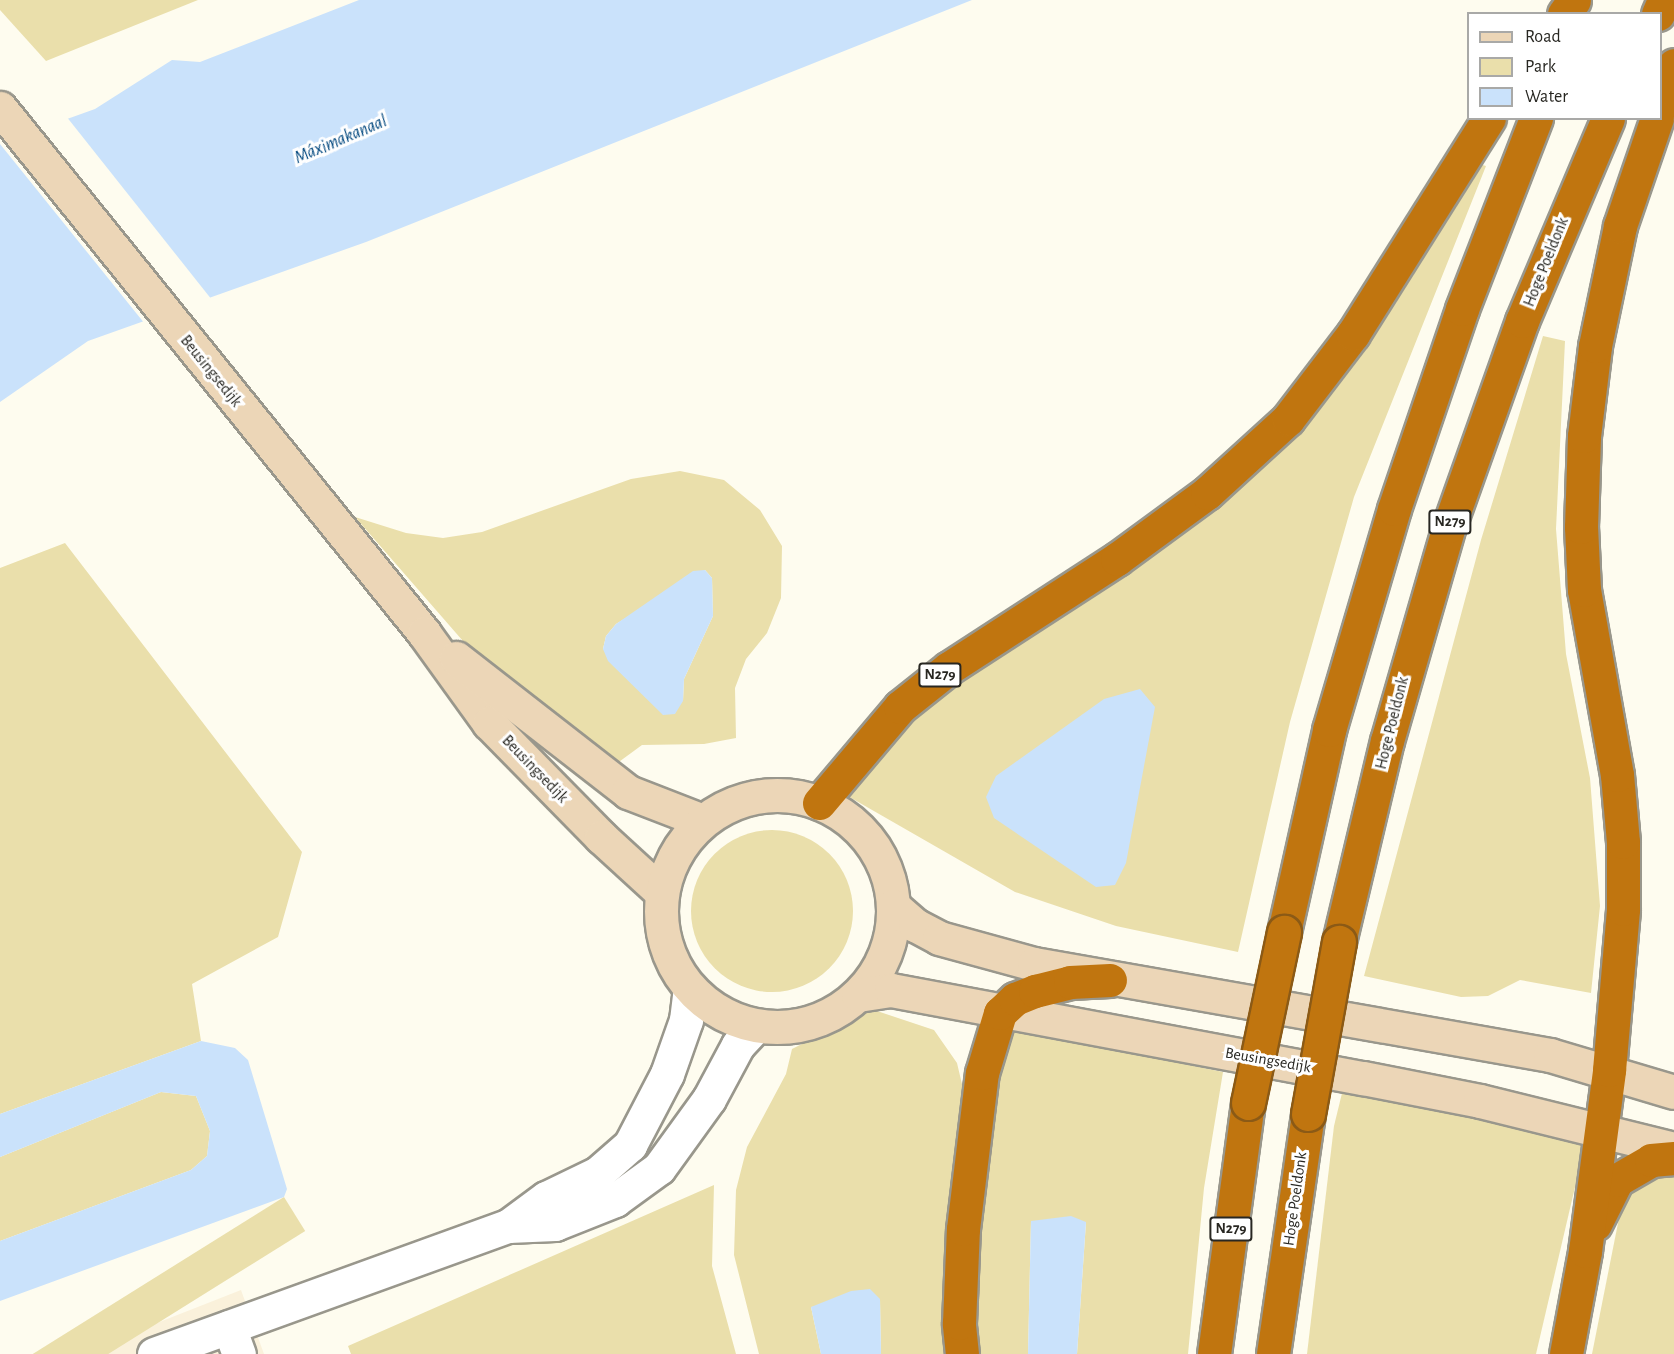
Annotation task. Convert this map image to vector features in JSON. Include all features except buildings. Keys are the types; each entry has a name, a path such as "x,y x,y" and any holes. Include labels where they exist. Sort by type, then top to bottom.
{"highway":[{"path":"1662,101 1674,65"},
{"name":"N279","path":"819,803 900,707 949,668 1117,559 1207,493 1288,419 1353,334 1488,120"},
{"name":"N279","path":"1214,1354 1248,1103 1329,730 1394,509 1462,309 1535,120"},
{"name":"Hoge Poeldonk","path":"1273,1354 1308,1114 1339,942 1403,680 1449,526 1522,321 1607,120"},
{"path":"1566,1354 1585,1251 1609,1070 1623,909 1623,842 1617,775 1584,590 1581,527 1584,436 1595,346 1620,226 1656,120"},
{"path":"962,1354 959,1323 963,1229 982,1073 1000,1013 1015,999 1035,991 1070,982 1110,980"},
{"path":"1585,1251 1603,1204 1617,1180 1651,1160 1674,1158"}],"street":[{"name":"Beusingsedijk","path":"0,108 424,633 489,723 601,837 662,892"},
{"name":"Beusingsedijk","path":"424,633 628,792 703,821"},
{"path":"790,795 819,803 848,819 871,843 887,873 893,906 890,938 878,969 858,995 828,1016 793,1027 756,1026 732,1019 690,989 673,963 663,933 662,892 682,843 703,821 730,805 759,796 790,795"},
{"path":"893,906 915,925 939,938 1110,980 1276,1004 1550,1055 1609,1070 1674,1092"},
{"path":"154,1354 234,1341 508,1226 546,1198 598,1173 630,1145 667,1074 686,1020 690,989"},
{"name":"Beusingsedijk","path":"858,995 891,990 1000,1013 1459,1096 1600,1128 1674,1149"},
{"path":"508,1226 555,1224 615,1200 659,1168 709,1099 738,1045 756,1026"}],"shaded area":[{"path":"241,1290 264,1354 78,1354"}],"green space":[{"path":"0,0 198,0 46,61 0,10"},
{"path":"1476,163 1486,166 1354,497 1290,722 1238,952 1116,926 1015,892 839,791 945,682 1210,507"},
{"path":"1543,336 1565,341 1556,529 1566,654 1590,778 1600,906 1591,993 1520,980 1488,996 1461,997 1364,976 1481,540"},
{"path":"680,471 724,480 760,510 782,546 781,598 767,633 746,659 735,688 736,738 704,744 642,745 612,767 476,656 355,517 406,533 443,538 482,532 631,479","holes":["705,570 712,578 713,616 684,679 683,701 603,649 606,636 616,624"]},
{"path":"65,543 302,852 278,937 192,984 201,1041 0,1114 0,568"},
{"path":"772,830 803,836 829,854 847,880 853,911 847,942 829,968 803,986 772,992 741,986 715,968 697,942 691,911 697,880 715,854 741,836"},
{"path":"871,1009 934,1030 957,1063 965,1097 948,1354 881,1354 880,1300 811,1307 821,1354 759,1354 734,1255 736,1190 747,1147 786,1074 792,1049"},
{"path":"1012,1029 1223,1072 1204,1188 1188,1354 1077,1354 1086,1222 1031,1221 1028,1354 976,1354 973,1321 991,1100"},
{"path":"1343,1089 1586,1140 1536,1354 1307,1354 1334,1126"},
{"path":"161,1092 196,1096 210,1131 207,1156 191,1170 0,1241 0,1157"},
{"path":"1674,1170 1674,1354 1592,1354 1621,1208 1636,1189 1659,1173"},
{"path":"714,1185 712,1266 736,1354 351,1354 348,1346"},
{"path":"284,1197 305,1231 108,1354 33,1354"}],"water":[{"name":"Máximakanaal","path":"359,0 972,0 366,242 88,341 0,402 0,143 95,109 172,60 200,62"},
{"path":"705,570 712,578 713,616 684,679 683,701 675,714 663,715 608,661 603,649 606,636 616,624 693,571"},
{"path":"1140,689 1155,707 1126,863 1115,885 1096,887 994,818 986,797 996,776 1104,699"},
{"path":"201,1041 235,1048 248,1060 287,1189 284,1197 0,1301 0,1241 191,1170 207,1156 210,1131 196,1096 161,1092 0,1157 0,1114"},
{"path":"1071,1216 1086,1222 1077,1354 1028,1354 1031,1221"},
{"path":"870,1289 880,1299 881,1354 821,1354 811,1307 851,1291"}],"pier":[{"path":"66,116 212,300 145,324 0,144 0,140"}]}
